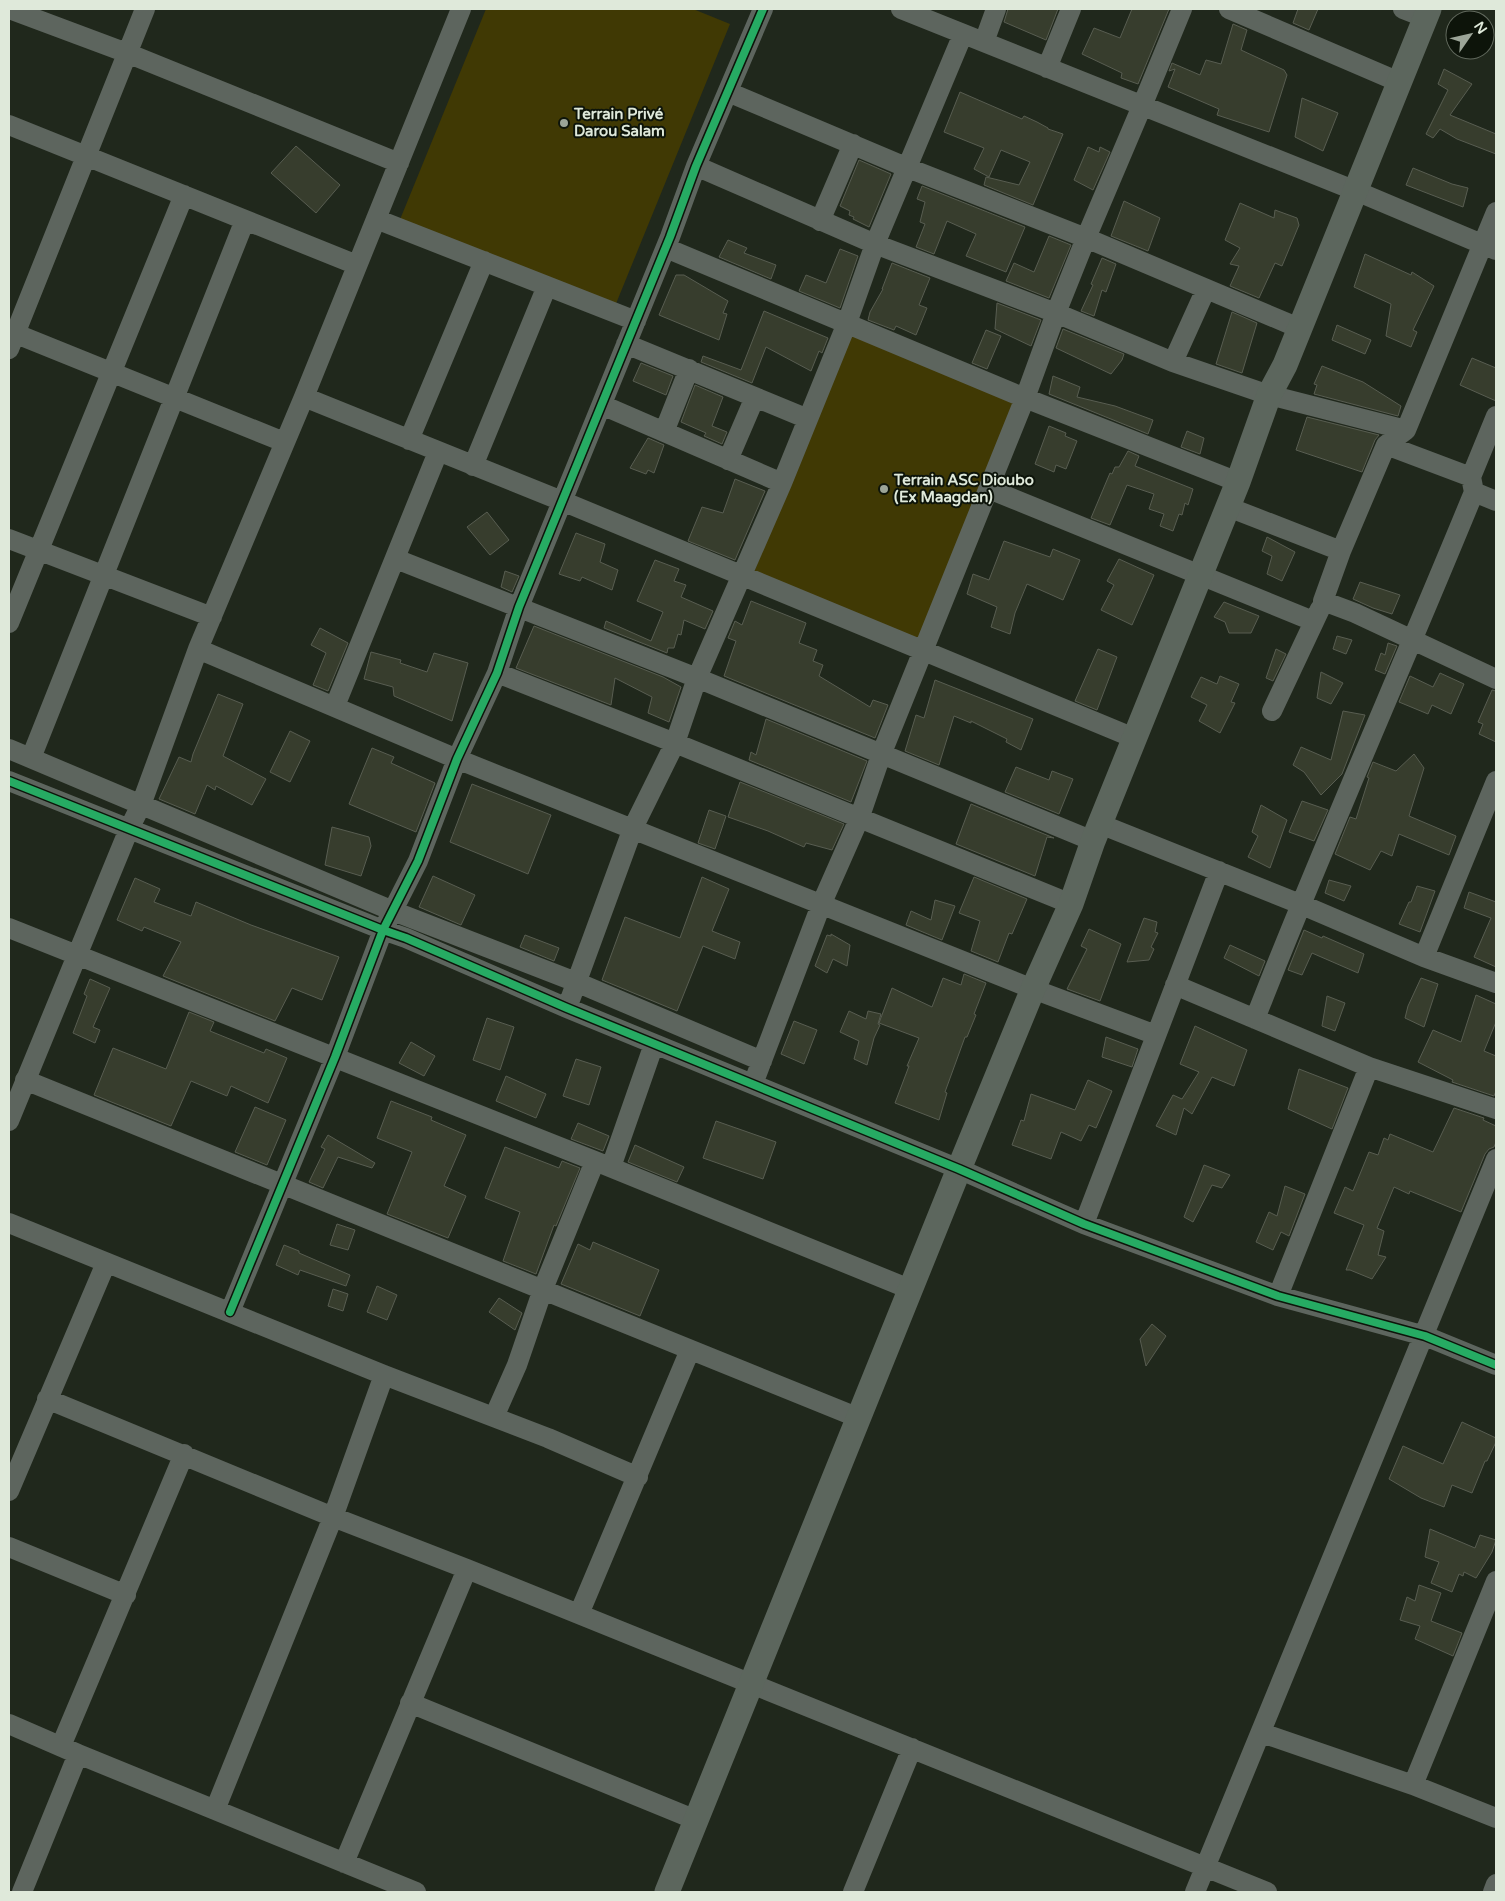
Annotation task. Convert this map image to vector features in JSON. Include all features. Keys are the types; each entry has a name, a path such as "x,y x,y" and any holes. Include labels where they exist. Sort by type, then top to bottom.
{"main road":[{"path":"667,1892 858,1418 912,1290 959,1169 1033,989 1071,904 1134,738 1238,482 1269,395 1285,365 1400,82 1419,12"}],"street":[{"path":"9,9 127,53 399,163"},
{"path":"145,9 11,338 112,374 284,442"},
{"path":"9,1121 129,829 141,805 198,649 304,397 461,9"},
{"path":"230,1312 335,1057 383,930 418,861 457,758 497,673 519,608 666,248 696,166 763,9"},
{"path":"901,9 1356,191 1490,248"},
{"path":"984,42 996,9"},
{"path":"1047,68 1071,9"},
{"path":"753,1084 821,905 859,819 881,755 1025,398 1056,313 1182,9"},
{"path":"1229,9 1400,82"},
{"path":"567,1008 633,828 675,743 697,678 782,483 847,323 875,244 963,34"},
{"path":"728,92 908,168 1086,238 1299,328"},
{"path":"9,125 357,264"},
{"path":"820,221 853,144"},
{"path":"696,166 875,244 1056,313 1173,362 1269,395 1406,430"},
{"path":"9,623 37,550 112,374 184,195"},
{"path":"1272,711 1323,601 1341,551 1386,445 1406,430 1490,248 1496,212"},
{"path":"376,218 636,321"},
{"path":"31,758 245,220"},
{"path":"666,248 1025,398 1238,482"},
{"path":"409,440 484,261"},
{"path":"473,466 547,286"},
{"path":"1173,362 1206,289"},
{"path":"626,344 808,419"},
{"path":"664,432 689,369"},
{"path":"304,397 562,501 1134,738"},
{"path":"728,460 755,397"},
{"path":"602,405 782,483"},
{"path":"1255,1020 1300,904 1413,640 1496,416"},
{"path":"1386,445 1472,485 1496,502"},
{"path":"335,706 438,452"},
{"path":"989,489 1314,621"},
{"path":"1228,506 1341,551"},
{"path":"9,539 212,617"},
{"path":"396,559 697,678 881,755 1097,832 1219,871 1424,957 1496,983"},
{"path":"1323,601 1355,613 1496,678"},
{"path":"198,649 457,758 821,905 1033,989 1156,1035"},
{"path":"497,673 675,743 1071,904"},
{"path":"9,749 393,911 576,982 762,1061"},
{"path":"9,781 406,938 567,1008 959,1169 1084,1224 1278,1296 1425,1336 1496,1365"},
{"path":"1424,957 1496,782"},
{"path":"1084,1224 1219,871"},
{"path":"9,928 603,1164 912,1290"},
{"path":"1175,985 1368,1067 1496,1109"},
{"path":"494,1417 517,1365 543,1289 603,1164 654,1044"},
{"path":"1278,1296 1368,1067"},
{"path":"25,1080 283,1183 858,1418"},
{"path":"1195,1892 1262,1733 1496,1159"},
{"path":"9,1223 638,1476"},
{"path":"9,1491 106,1263"},
{"path":"579,1614 690,1350"},
{"path":"215,1810 333,1517 384,1374"},
{"path":"47,1400 184,1454 333,1517 467,1569 1267,1892"},
{"path":"22,1892 70,1750 126,1595 184,1454"},
{"path":"9,1547 126,1595"},
{"path":"344,1863 467,1569"},
{"path":"1414,1785 1496,1581"},
{"path":"410,1703 696,1820"},
{"path":"9,1724 416,1892"},
{"path":"1262,1733 1414,1785 1496,1818"},
{"path":"853,1892 912,1748"},
{"path":"1493,1892 1496,1884"}],"shaded area":[{"name":"Terrain Privé Darou Salam","path":"486,9 693,9 730,24 613,311 399,222"},
{"name":"Terrain ASC Dioubo (Ex Maagdan)","path":"850,334 1017,402 919,645 752,577"}],"building":[{"path":"1008,9 1058,9 1046,40 1004,22"},
{"path":"1132,9 1169,9 1138,84 1121,78 1122,73 1082,54 1094,28 1120,38"},
{"path":"1298,9 1318,9 1309,30 1293,23"},
{"path":"1233,24 1247,30 1241,50 1284,70 1287,75 1269,132 1217,115 1219,109 1168,87 1175,69 1169,71 1172,63 1200,75 1206,60 1221,64"},
{"path":"1444,69 1472,84 1450,115 1496,134 1496,154 1457,139 1440,129 1433,138 1426,134 1448,90 1438,84"},
{"path":"960,92 1022,119 1024,116 1048,129 1063,134 1033,205 984,185 986,177 1019,185 1030,162 1001,150 989,177 974,169 984,148 944,132"},
{"path":"1302,98 1338,113 1323,151 1295,137"},
{"path":"296,146 340,185 316,213 271,173"},
{"path":"1088,147 1099,152 1100,147 1110,152 1093,190 1074,180"},
{"path":"859,160 891,174 869,227 853,219 854,217 849,215 850,211 840,206"},
{"path":"1413,168 1452,184 1468,188 1463,207 1406,185"},
{"path":"922,186 1025,227 1006,272 966,256 976,234 947,221 934,254 916,247 925,224 920,222 925,202 917,199"},
{"path":"1124,201 1160,218 1148,251 1111,236"},
{"path":"1240,203 1274,218 1275,210 1297,218 1299,225 1282,266 1275,263 1259,298 1230,286 1239,266 1230,264 1240,248 1225,240"},
{"path":"1049,236 1071,245 1049,298 1006,281 1014,263 1034,272"},
{"path":"728,240 747,248 744,253 776,265 771,279 719,257"},
{"path":"840,249 858,256 840,308 799,291 806,275 826,283"},
{"path":"1365,254 1411,275 1412,272 1434,286 1413,330 1417,332 1411,347 1386,336 1391,304 1354,287"},
{"path":"1102,258 1116,264 1106,292 1102,290 1094,316 1081,311 1093,285 1091,284"},
{"path":"892,263 930,278 919,305 927,308 916,335 896,326 894,330 868,320 870,312 883,289"},
{"path":"676,275 684,275 728,301 723,313 727,314 719,340 659,315"},
{"path":"997,303 1041,320 1031,346 995,329"},
{"path":"764,311 828,338 822,353 819,351 811,371 766,347 752,383 701,362 703,356 741,370"},
{"path":"1232,312 1257,323 1242,373 1216,364"},
{"path":"1337,325 1371,340 1365,354 1332,340"},
{"path":"1063,329 1124,354 1122,360 1111,374 1056,348"},
{"path":"986,330 1001,336 987,369 972,363"},
{"path":"1472,358 1496,368 1496,401 1460,385"},
{"path":"641,363 673,376 666,395 633,381"},
{"path":"1322,366 1363,382 1401,406 1398,416 1314,394 1317,385 1314,384"},
{"path":"1053,376 1080,387 1077,397 1115,406 1153,420 1148,434 1049,394"},
{"path":"695,385 723,397 712,426 727,432 722,444 704,436 706,433 681,422"},
{"path":"1307,417 1379,435 1375,440 1362,472 1296,450"},
{"path":"1049,426 1066,433 1065,436 1077,441 1066,469 1056,465 1054,472 1035,464"},
{"path":"1187,431 1204,438 1200,454 1181,447"},
{"path":"648,438 664,445 654,473 648,470 646,474 630,468"},
{"path":"1128,451 1139,456 1135,466 1193,489 1188,505 1185,503 1182,515 1179,514 1173,531 1160,526 1164,514 1149,509 1154,494 1127,485 1110,525 1091,518 1110,473 1112,474 1115,467 1119,467"},
{"path":"735,479 765,491 735,560 688,541 702,507 723,513"},
{"path":"487,512 509,540 490,555 467,527"},
{"path":"576,533 605,544 600,562 618,570 612,590 582,577 580,581 559,574"},
{"path":"1267,537 1295,552 1282,581 1267,574 1272,556 1262,551"},
{"path":"1004,541 1050,557 1053,549 1080,560 1063,600 1027,584 1015,613 1010,634 991,627 997,607 967,594 973,574 989,580"},
{"path":"1119,559 1154,575 1132,625 1101,610 1114,585 1107,581"},
{"path":"655,560 679,569 674,581 686,585 681,597 713,611 705,629 684,620 681,635 678,634 674,648 668,648 667,653 604,628 606,621 651,641 663,612 637,601"},
{"path":"505,571 519,576 512,592 501,587"},
{"path":"1360,582 1400,595 1392,614 1353,599"},
{"path":"751,601 806,623 799,643 817,650 813,661 823,665 819,676 870,707 873,700 888,705 875,738 724,676 736,641 728,638 735,621 742,625"},
{"path":"1224,602 1259,616 1251,633 1229,633 1225,622 1214,617"},
{"path":"534,626 663,677 681,687 669,722 648,713 652,697 615,678 611,705 516,668"},
{"path":"320,628 348,643 328,691 313,685 326,653 311,645"},
{"path":"1337,636 1352,640 1346,654 1333,649"},
{"path":"1388,643 1397,646 1385,674 1375,670 1381,653 1385,655"},
{"path":"1098,649 1117,657 1097,710 1075,701"},
{"path":"1276,649 1286,654 1273,681 1266,678"},
{"path":"371,652 401,660 400,663 427,672 434,653 468,663 452,721 394,696 393,687 364,679"},
{"path":"1321,672 1343,683 1331,704 1317,698"},
{"path":"1440,673 1464,684 1451,714 1432,705 1428,714 1399,702 1410,676 1433,687"},
{"path":"1220,676 1239,684 1231,702 1235,703 1220,733 1199,721 1207,705 1191,697 1201,677 1217,684"},
{"path":"935,680 1033,719 1021,750 1006,742 1007,739 971,721 971,723 954,716 939,765 905,751 916,715 924,718"},
{"path":"1492,690 1496,691 1496,742 1479,734 1483,724 1478,722"},
{"path":"218,694 243,704 223,756 266,779 252,805 216,786 215,790 207,785 195,814 159,799 179,757 191,762"},
{"path":"1343,711 1365,715 1342,774 1321,795 1304,772 1293,765 1301,747 1331,760"},
{"path":"766,719 867,761 851,802 749,760 751,752 756,755"},
{"path":"290,731 310,741 290,782 270,772"},
{"path":"372,748 394,757 391,763 435,783 416,832 349,804"},
{"path":"1414,754 1424,768 1409,816 1456,836 1449,855 1399,834 1392,856 1381,851 1370,870 1335,854 1350,817 1356,819 1373,762 1396,771"},
{"path":"1016,767 1049,780 1052,771 1073,779 1059,814 1005,792"},
{"path":"740,782 844,824 832,850 806,843 804,847 768,831 728,817"},
{"path":"472,784 551,815 528,874 450,842"},
{"path":"1302,801 1328,810 1314,841 1289,832"},
{"path":"971,804 1054,838 1047,837 1035,876 956,844"},
{"path":"1261,805 1287,820 1270,868 1248,857 1258,836 1252,832"},
{"path":"709,810 726,816 715,849 698,843"},
{"path":"332,827 369,837 371,846 361,876 325,865"},
{"path":"433,876 475,895 461,925 419,907"},
{"path":"702,877 729,889 712,931 740,942 735,959 703,946 677,1011 602,980 625,917 680,938"},
{"path":"974,877 1027,899 1012,934 1009,933 998,962 971,951 980,921 959,913"},
{"path":"135,878 160,889 154,902 191,916 196,902 251,925 339,957 322,1000 292,988 275,1021 163,976 181,942 144,927 142,931 117,920"},
{"path":"1329,880 1351,886 1344,901 1325,893"},
{"path":"1417,886 1435,891 1420,932 1399,924"},
{"path":"1469,892 1496,902 1496,967 1474,957 1491,918 1464,908"},
{"path":"935,900 955,906 942,940 906,925 911,911 931,920"},
{"path":"1144,918 1157,922 1155,932 1158,933 1151,947 1154,949 1149,960 1127,962"},
{"path":"1089,929 1121,944 1100,1001 1067,989 1087,949 1081,946"},
{"path":"1304,930 1364,954 1358,973 1312,953 1302,975 1288,970"},
{"path":"831,934 850,945 847,966 833,959 827,973 815,966 827,935 831,936"},
{"path":"525,935 559,948 554,961 520,947"},
{"path":"1230,945 1265,961 1259,976 1224,958"},
{"path":"964,974 986,983 974,1014 976,1015 967,1037 965,1037 945,1092 947,1093 939,1120 895,1103 909,1066 907,1066 919,1038 879,1023 892,988 932,1007 943,978 961,985"},
{"path":"1421,978 1438,984 1424,1027 1405,1018 1408,1006"},
{"path":"90,979 110,988 93,1027 100,1030 95,1043 73,1033 87,996 84,994"},
{"path":"1476,995 1496,1004 1496,1022 1484,1051 1496,1056 1496,1091 1494,1096 1452,1082 1453,1080 1418,1062 1433,1030 1461,1042"},
{"path":"1327,996 1345,1003 1335,1031 1322,1026"},
{"path":"849,1011 866,1019 868,1011 881,1014 878,1024 880,1025 874,1038 867,1065 854,1059 859,1041 840,1032"},
{"path":"189,1012 214,1022 210,1031 264,1053 266,1049 287,1058 268,1103 231,1086 227,1096 191,1081 171,1126 94,1095 113,1048 166,1069"},
{"path":"487,1018 514,1027 500,1070 473,1060"},
{"path":"794,1021 817,1030 804,1064 781,1054"},
{"path":"1195,1026 1247,1050 1234,1086 1212,1077 1192,1114 1184,1108 1176,1135 1156,1126 1173,1095 1182,1099 1199,1072 1180,1064"},
{"path":"1106,1037 1138,1049 1132,1067 1102,1057"},
{"path":"411,1042 435,1056 424,1076 399,1063"},
{"path":"576,1059 601,1067 589,1105 563,1096"},
{"path":"1299,1069 1348,1088 1332,1129 1288,1109"},
{"path":"506,1076 546,1094 536,1118 496,1101"},
{"path":"1088,1080 1112,1091 1096,1128 1089,1125 1081,1141 1061,1132 1051,1159 1012,1145 1021,1120 1024,1121 1031,1094 1075,1110"},
{"path":"391,1101 432,1117 431,1120 466,1135 444,1186 466,1196 448,1238 387,1214 412,1152 377,1138"},
{"path":"255,1107 286,1120 267,1165 235,1152"},
{"path":"1454,1108 1484,1118 1483,1120 1496,1126 1496,1142 1494,1147 1485,1154 1461,1212 1410,1191 1409,1194 1394,1187 1377,1228 1384,1231 1378,1255 1386,1257 1372,1279 1346,1270 1364,1225 1334,1213 1345,1187 1353,1191 1369,1152 1378,1155 1384,1138 1388,1140 1390,1134 1433,1152"},
{"path":"716,1121 776,1142 763,1179 703,1158"},
{"path":"578,1123 609,1136 603,1151 571,1139"},
{"path":"328,1135 375,1163 372,1168 338,1157 323,1188 309,1182 325,1149 321,1147"},
{"path":"635,1145 684,1167 677,1182 628,1162"},
{"path":"505,1147 559,1168 562,1161 580,1168 556,1226 554,1225 536,1274 503,1261 520,1212 485,1198"},
{"path":"1204,1165 1230,1175 1222,1188 1212,1185 1193,1222 1184,1217"},
{"path":"1285,1186 1305,1194 1289,1236 1281,1232 1273,1250 1256,1242 1269,1212 1277,1216"},
{"path":"337,1224 355,1230 348,1250 330,1245"},
{"path":"593,1242 659,1270 640,1316 561,1284 578,1244 590,1250"},
{"path":"284,1245 350,1275 346,1286 300,1270 298,1275 276,1265"},
{"path":"377,1286 397,1295 387,1320 367,1312"},
{"path":"333,1289 348,1294 343,1311 328,1306"},
{"path":"499,1298 522,1313 515,1330 489,1312"},
{"path":"1152,1324 1166,1336 1146,1366 1140,1339"},
{"path":"1462,1422 1496,1438 1496,1442 1487,1461 1485,1461 1472,1493 1452,1485 1444,1507 1421,1498 1389,1479 1403,1446 1443,1464"},
{"path":"1430,1529 1475,1548 1480,1535 1496,1540 1492,1552 1476,1578 1464,1572 1463,1576 1459,1574 1452,1592 1431,1583 1439,1562 1425,1557"},
{"path":"1419,1585 1441,1593 1431,1621 1462,1633 1453,1656 1415,1639 1420,1626 1400,1620 1407,1597 1415,1601"}],"cycle path":[{"path":"230,1312 335,1057 383,930 418,861 457,759 497,673 519,607 670,237 696,166 763,9"},
{"path":"9,781 406,938 567,1008 959,1169 1084,1224 1278,1296 1425,1336 1496,1365"}],"place":[{"name":"Terrain Privé Darou Salam","path":"564,123"},
{"name":"Terrain ASC Dioubo (Ex Maagdan)","path":"884,489"}]}
